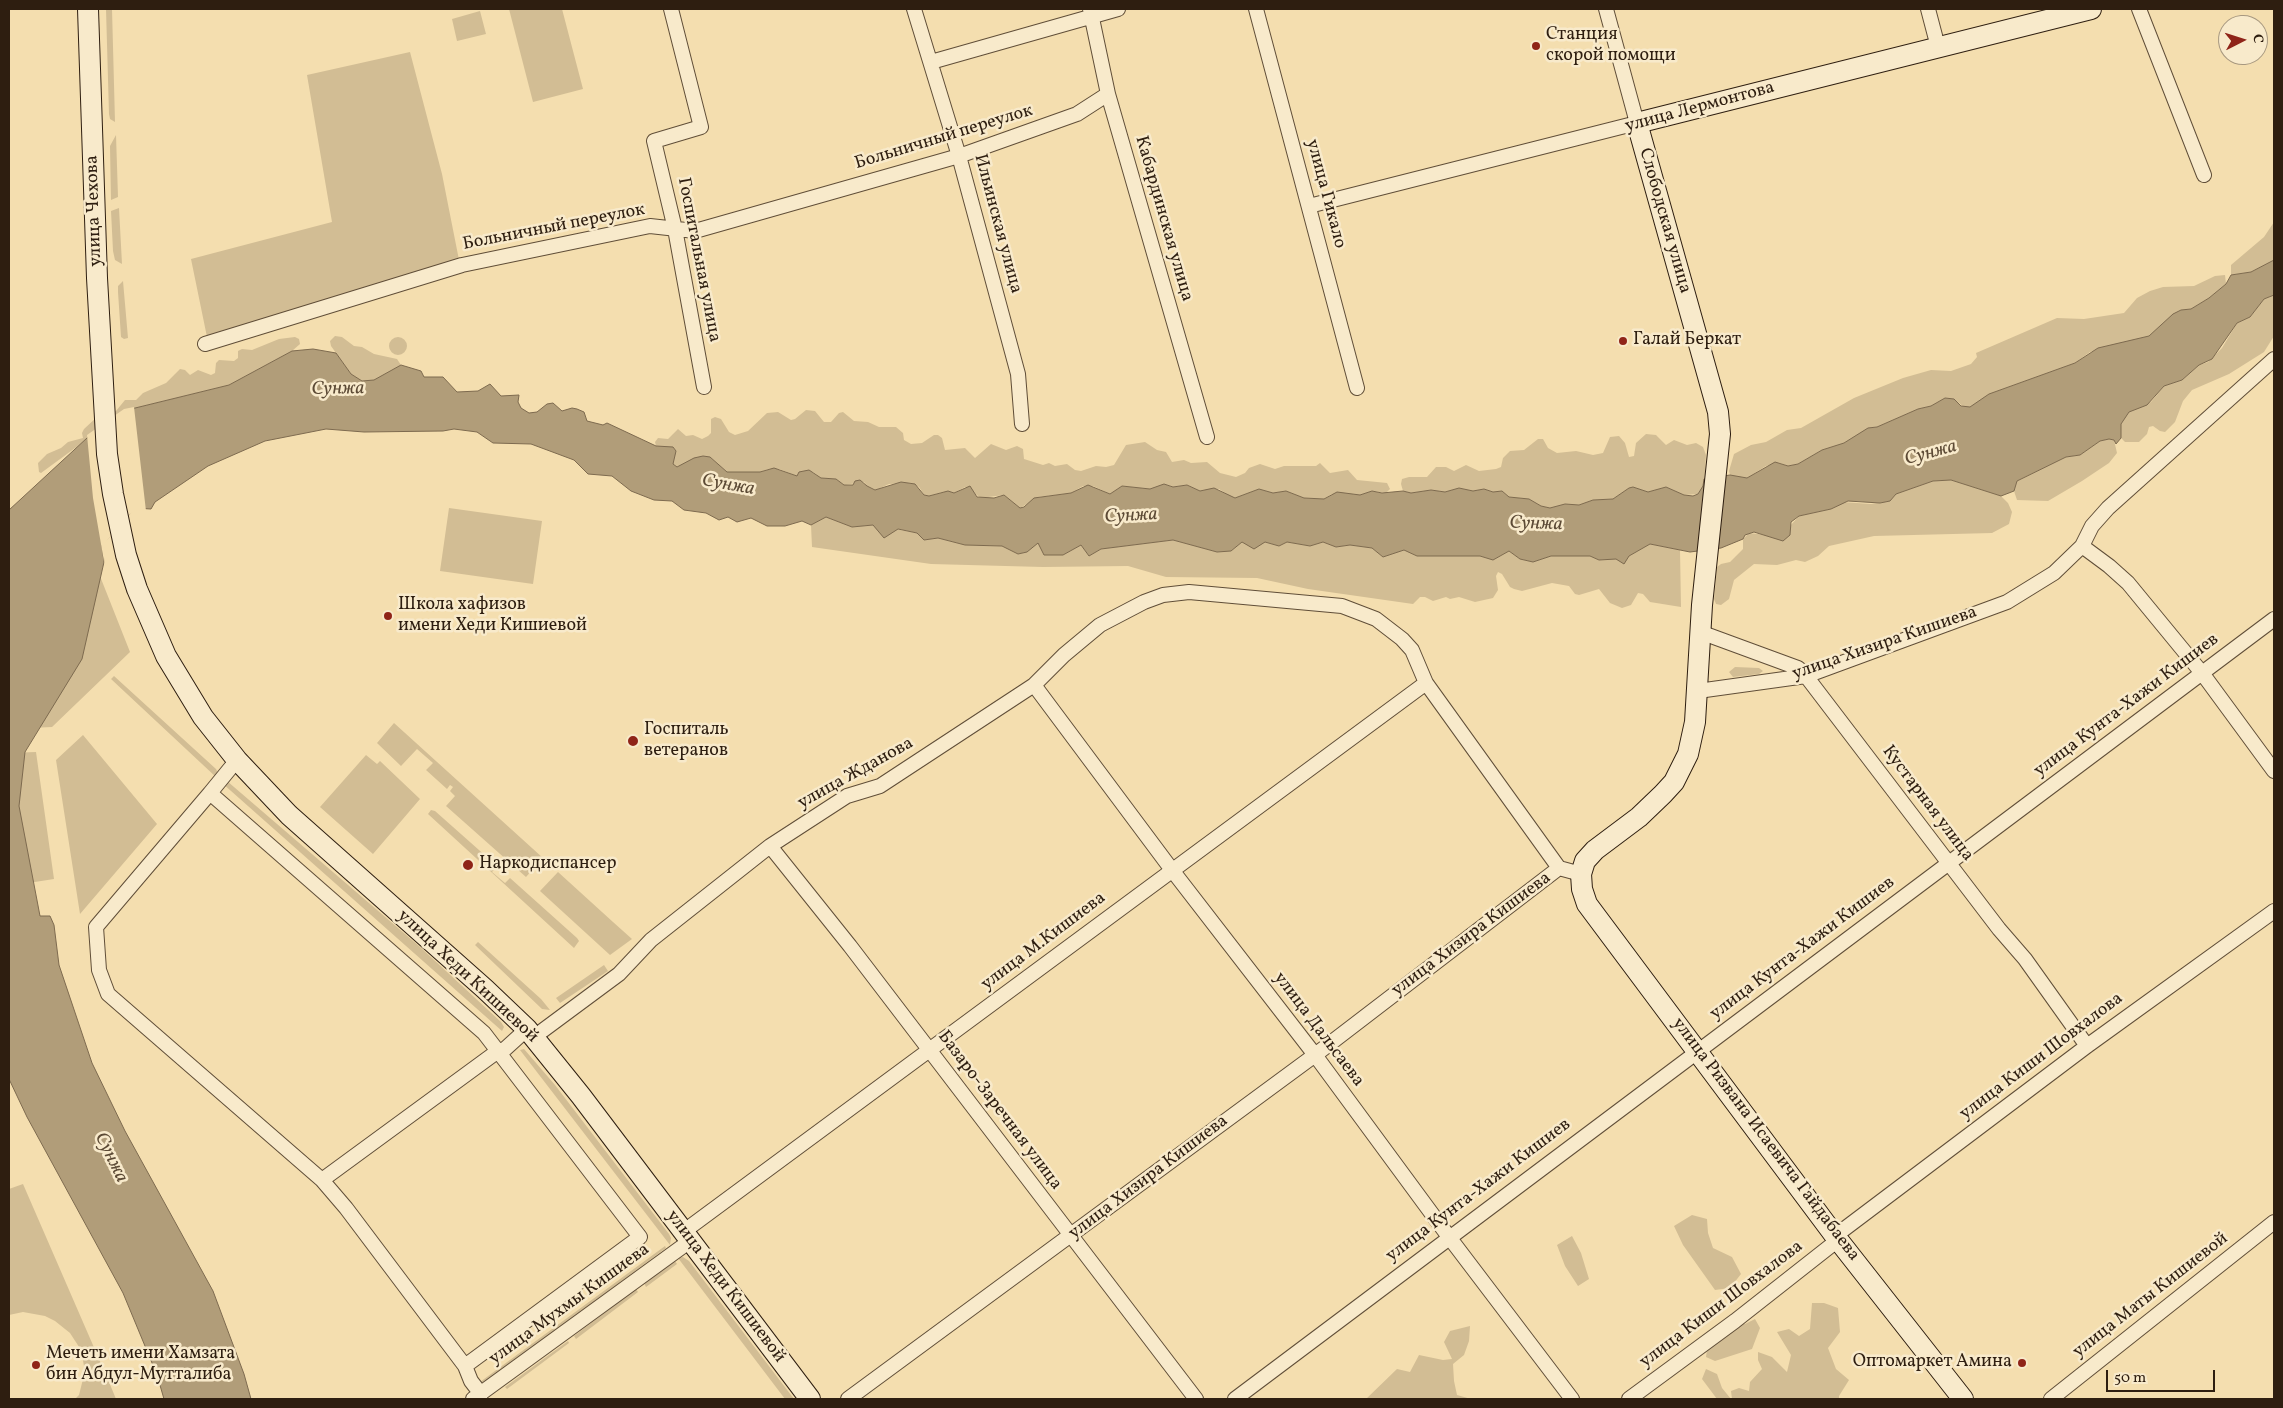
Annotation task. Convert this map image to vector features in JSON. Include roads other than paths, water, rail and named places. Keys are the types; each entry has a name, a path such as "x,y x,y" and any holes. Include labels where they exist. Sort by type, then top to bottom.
{"street":[{"name":"улица Чехова","path":"88,9 96,269 108,454 119,528 137,589"},
{"name":"Госпитальная улица","path":"671,9 700,127 654,141 675,229 704,387"},
{"name":"Ильинская улица","path":"914,9 959,156 1018,374 1022,424"},
{"path":"931,62 1091,12 1118,9"},
{"name":"улица Гикало","path":"1256,9 1357,388"},
{"name":"Слободская улица","path":"1606,9 1718,412 1720,434 1702,605 1698,691"},
{"path":"1928,9 1938,47"},
{"name":"улица Лермонтова","path":"1309,206 2091,9"},
{"path":"2139,9 2204,175"},
{"name":"Кабардинская улица","path":"1091,12 1108,94 1207,437"},
{"name":"Больничный переулок","path":"205,344 462,265 650,226 695,230 959,156 1078,114 1108,94"},
{"name":"улица Хизира Кишиева","path":"1698,691 1806,676 2007,602 2054,573 2082,546 2092,526 2108,508 2274,359"},
{"path":"2082,546 2128,583 2202,673 2274,771"},
{"name":"улица Хеди Кишиевой","path":"137,589 166,656 179,680 203,717 237,760 289,815 485,989 531,1033 810,1399"},
{"name":"улица Жданова","path":"322,1180 498,1051 505,1050 619,974 651,940 770,846 847,796 880,786 1034,685 1064,655 1100,625 1144,602 1163,596 1189,592 1342,606 1376,620 1402,639 1412,650 1426,682"},
{"name":"улица Кунта-Хажи Кишиев","path":"1235,1399 1448,1237 2274,619"},
{"name":"Кустарная улица","path":"1700,632 1798,668 1806,676 1999,929 2025,959 2087,1046"},
{"path":"1426,682 1559,868"},
{"name":"улица М.Кишиева","path":"686,1236 930,1050 1426,682"},
{"name":"улица Дальсаева","path":"1034,685 1172,870 1315,1055 1448,1237 1572,1399"},
{"path":"1581,874 1585,861 1595,850 1652,806 1674,782 1682,769 1692,739 1698,691"},
{"path":"237,760 96,927 99,970 108,994 322,1180 346,1208 465,1366 477,1396"},
{"path":"210,793 484,1033 640,1237 465,1366"},
{"name":"Базаро-Заречная улица","path":"770,846 930,1050 1196,1399"},
{"name":"улица Хизира Кишиева","path":"848,1399 1315,1055 1559,868 1581,874"},
{"name":"улица Ризвана Исаевича Гайдабаева","path":"1581,874 1582,890 1587,904 1837,1238 1964,1399"},
{"name":"улица Киши Шовхалова","path":"1629,1399 1736,1321 1837,1238 2087,1046 2274,911"},
{"name":"улица Маты Кишиевой","path":"2052,1399 2274,1222"},
{"name":"улица Мухмы Кишиева","path":"477,1396 686,1236"}],"water":[{"name":"Сунжа","path":"2274,260 2274,295 2264,299 2250,317 2237,323 2212,359 2199,365 2182,380 2164,386 2147,405 2129,412 2121,424 2121,438 2116,444 2114,440 2109,439 2100,441 2080,455 2066,457 2017,481 2014,491 2001,496 1951,480 1933,481 1896,494 1890,501 1880,503 1848,501 1831,509 1799,516 1791,522 1790,535 1783,541 1754,532 1721,548 1690,552 1650,544 1629,556 1624,564 1616,559 1599,560 1590,556 1551,556 1533,562 1520,559 1509,551 1493,560 1480,556 1417,556 1404,550 1383,557 1372,548 1350,545 1336,547 1323,542 1310,546 1287,542 1279,546 1265,542 1254,549 1242,542 1231,551 1217,552 1173,540 1101,549 1089,556 1081,545 1063,555 1044,555 1038,543 1027,552 1018,554 1002,546 965,545 938,538 924,540 917,533 898,529 884,538 873,525 852,527 826,517 811,525 802,521 785,526 767,526 751,518 737,522 728,517 719,520 706,513 684,510 672,501 654,500 631,491 612,476 588,474 574,460 531,444 493,443 477,432 454,429 443,431 364,432 326,429 265,441 208,466 155,502 151,509 135,508 102,545 104,562 82,659 25,752 19,806 40,916 50,916 54,925 59,965 92,1063 125,1131 213,1291 244,1374 251,1399 164,1399 157,1375 123,1293 27,1117 9,1079 9,510 87,438 127,410 229,385 292,351 313,349 336,353 351,374 362,381 374,380 401,365 421,371 424,377 443,377 457,392 478,391 490,384 501,396 519,395 518,402 521,408 529,413 537,412 547,404 553,403 562,411 572,408 577,409 584,412 587,421 603,425 607,423 656,446 673,447 676,451 673,464 677,467 694,458 703,456 710,457 727,472 760,472 774,468 797,476 799,472 809,470 821,478 836,479 844,485 853,485 855,481 860,480 875,490 901,482 915,484 924,495 929,496 948,491 954,493 970,486 977,497 994,498 1004,495 1020,508 1024,507 1034,498 1071,493 1088,485 1110,494 1122,486 1150,489 1164,484 1173,487 1187,485 1200,491 1214,488 1235,498 1259,489 1273,493 1286,491 1304,498 1324,499 1337,492 1360,495 1372,491 1382,493 1403,491 1411,493 1431,490 1445,492 1459,488 1473,491 1484,489 1493,492 1502,491 1509,497 1529,499 1541,506 1550,508 1565,504 1579,505 1593,500 1613,499 1633,487 1648,492 1666,487 1684,495 1693,496 1698,494 1703,486 1704,479 1730,475 1747,478 1775,462 1788,466 1798,464 1822,450 1844,443 1868,428 1877,427 1918,409 1931,406 1945,398 1954,399 1961,406 1970,407 1989,394 2075,363 2098,348 2149,336 2173,314 2181,310 2191,309 2209,298 2226,284 2231,275 2251,272"}],"place":[{"name":"Станция скорой помощи","path":"1536,46"},
{"name":"Галай Беркат","path":"1623,341"},
{"name":"Школа хафизов имени Хеди Кишиевой","path":"388,616"},
{"name":"Госпиталь ветеранов","path":"633,741"},
{"name":"Наркодиспансер","path":"468,865"},
{"name":"Оптомаркет Амина","path":"2022,1363"},
{"name":"Мечеть имени Хамзата бин Абдул-Мутталиба","path":"36,1365"}]}
